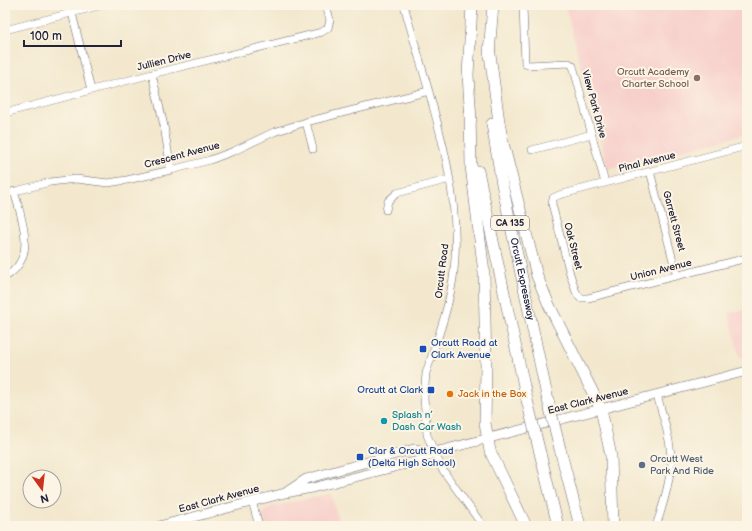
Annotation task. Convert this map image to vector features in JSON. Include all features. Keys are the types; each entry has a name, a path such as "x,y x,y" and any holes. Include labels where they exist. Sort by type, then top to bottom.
{"highway":[{"name":"Orcutt Expressway","path":"472,5 468,75 470,113 477,165 527,400 558,526"},
{"name":"Orcutt Expressway","path":"493,5 489,47 490,103 494,140 547,396 580,526"},
{"path":"489,47 498,122 537,276 549,305 601,409 611,456 613,526"},
{"path":"470,113 471,166 484,273 486,368 485,423 487,438 490,450 526,526"}],"main road":[{"name":"East Clark Avenue","path":"159,526 252,501 312,488 422,460 434,452 747,371"}],"street":[{"path":"5,30 102,5"},
{"name":"Jullien Drive","path":"5,113 152,74 322,32 328,28 330,20 326,5"},
{"name":"View Park Drive","path":"524,5 525,64 569,63 573,66 605,183"},
{"name":"Orcutt Road","path":"407,6 450,179 455,220 454,272 447,308 426,373 424,386 427,435 442,469 483,526"},
{"path":"72,13 91,90"},
{"path":"152,74 164,126 170,170"},
{"name":"Crescent Avenue","path":"5,194 50,182 76,179 108,183 170,170 210,160 234,151 274,132 306,122 429,91"},
{"path":"306,122 313,149"},
{"path":"532,150 592,134"},
{"name":"Pinal Avenue","path":"553,198 559,195 747,146"},
{"name":"Garrett Street","path":"650,171 677,276"},
{"path":"386,210 388,201 397,193 450,179"},
{"path":"5,278 11,274 19,264 25,246 24,228 14,191"},
{"name":"Oak Street","path":"553,198 552,204 570,274 576,292 580,298"},
{"name":"Union Avenue","path":"580,298 588,298 747,258"},
{"path":"656,526 666,497 671,465 667,435 657,395"},
{"path":"252,501 259,526"}],"shaded area":[{"path":"565,5 747,5 747,134 608,169"},
{"path":"747,309 747,357 740,358 729,313"},
{"path":"331,493 340,526 266,526 263,515 267,508"}],"place":[{"name":"Orcutt Academy Charter School","path":"697,78"},
{"name":"Orcutt Road at Clark Avenue","path":"423,349"},
{"name":"Orcutt at Clark","path":"431,390"},
{"name":"Jack in the Box","path":"450,394"},
{"name":"Splash n’ Dash Car Wash","path":"384,421"},
{"name":"Clar & Orcutt Road (Delta High School)","path":"360,457"},
{"name":"Orcutt West Park And Ride","path":"642,465"}]}
